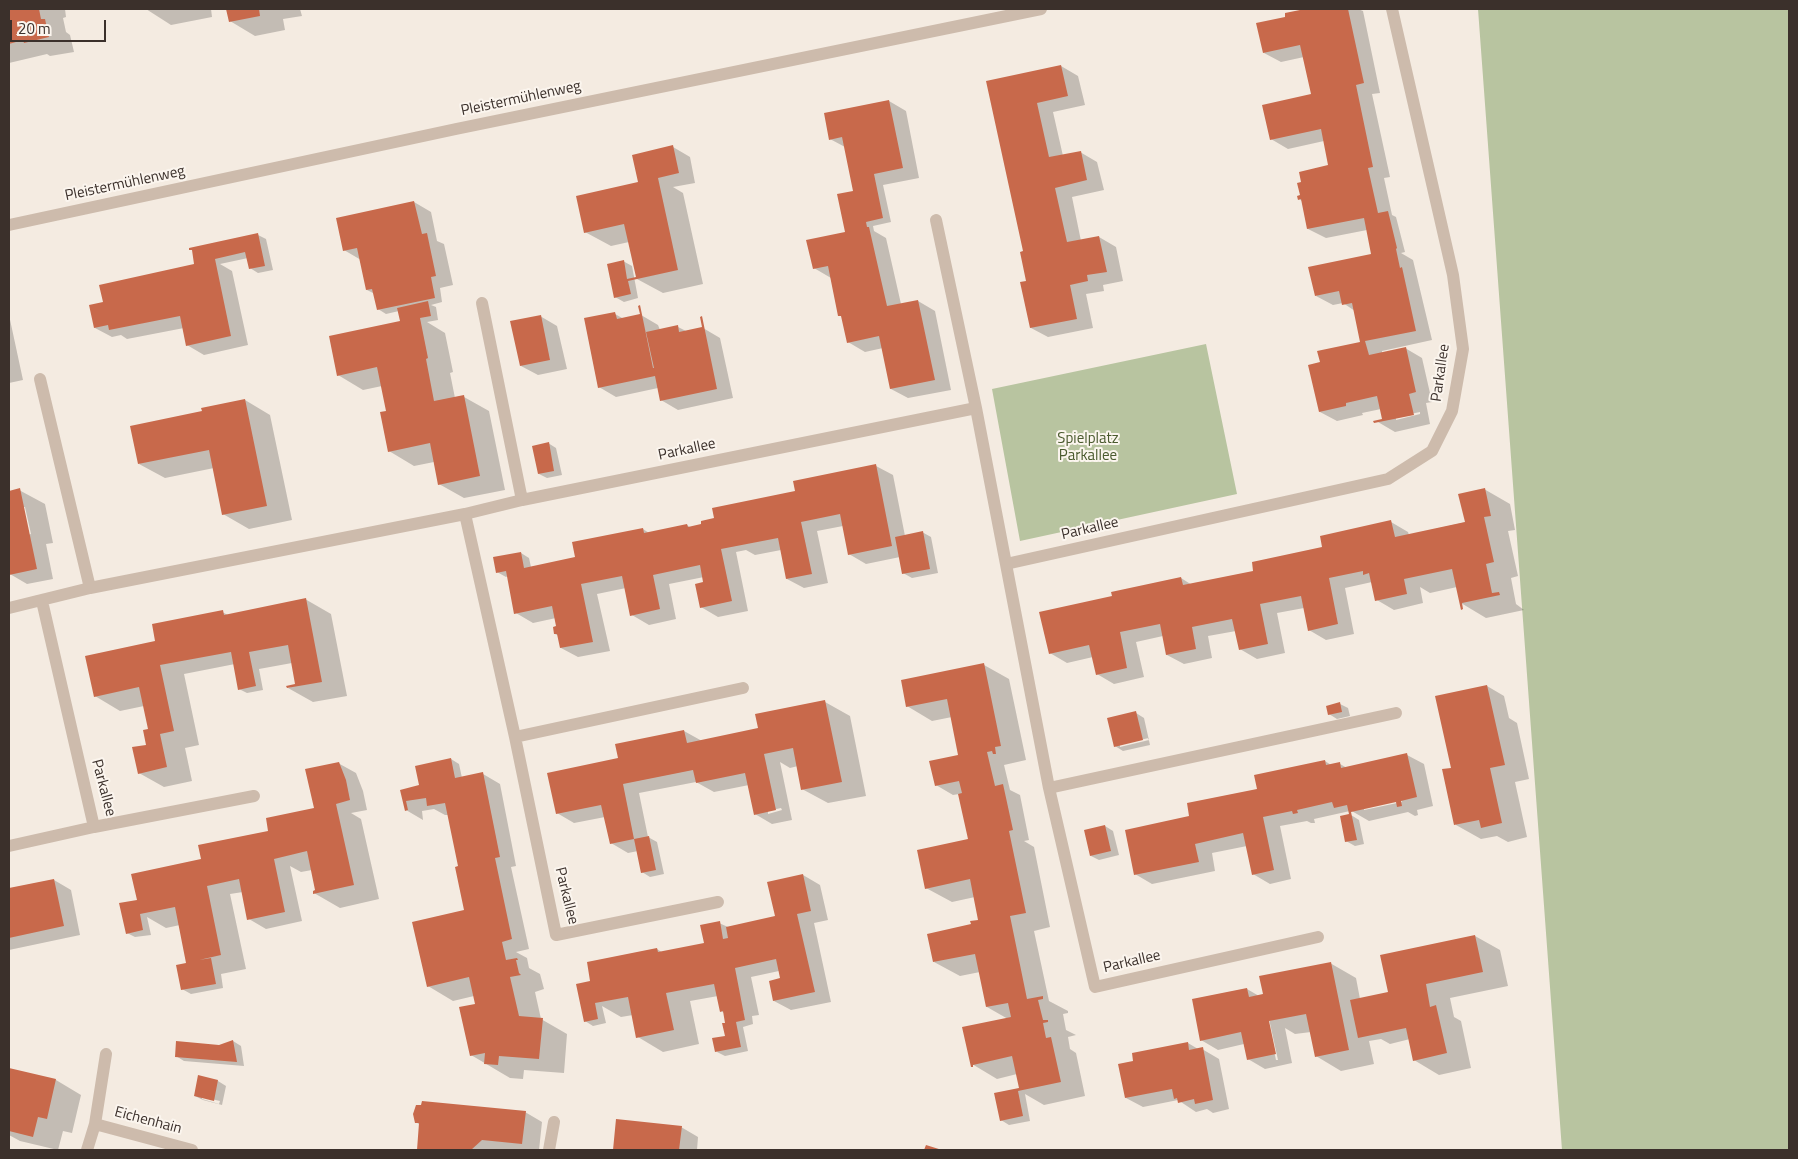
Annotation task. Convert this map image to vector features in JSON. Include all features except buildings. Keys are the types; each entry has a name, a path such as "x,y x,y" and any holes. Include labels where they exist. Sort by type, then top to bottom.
{"street":[{"name":"Pleistermühlenweg","path":"9,225 456,129 1041,9"},
{"name":"Parkallee","path":"1006,564 1388,479 1432,452 1452,411 1463,349 1453,276 1392,9"},
{"name":"Parkallee","path":"936,220 976,408 1049,788 1094,987 1318,937"},
{"path":"482,303 522,500"},
{"path":"40,379 90,588"},
{"name":"Parkallee","path":"9,608 90,588 465,514 522,500 976,408"},
{"name":"Parkallee","path":"465,514 515,737 556,935 718,902"},
{"name":"Parkallee","path":"42,601 94,827 254,796"},
{"path":"515,737 742,688"},
{"path":"1049,788 1396,712"},
{"path":"9,846 94,827"},
{"path":"87,1150 95,1124 106,1054"},
{"path":"549,1150 554,1122"},
{"name":"Eichenhain","path":"95,1124 192,1150"}],"green space":[{"path":"1478,9 1789,9 1789,1150 1562,1150"},
{"name":"Spielplatz Parkallee","path":"1206,344 1237,494 1020,541 992,389"}]}
